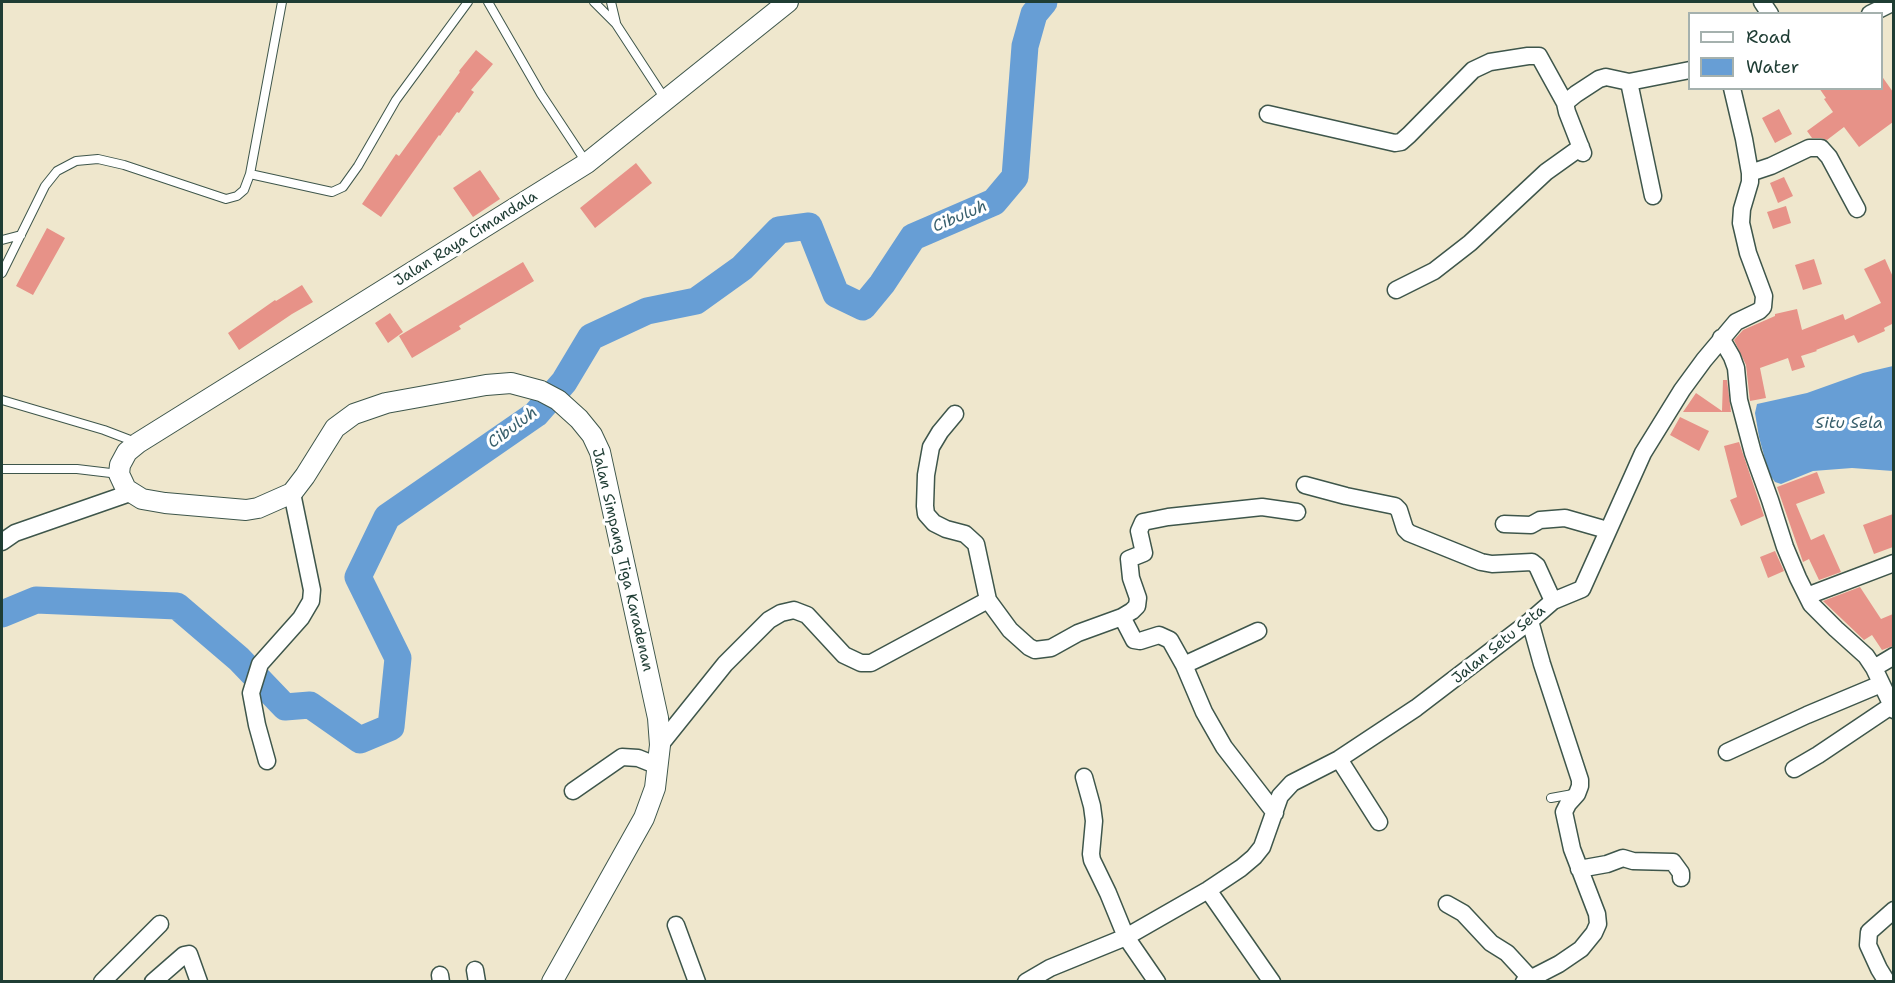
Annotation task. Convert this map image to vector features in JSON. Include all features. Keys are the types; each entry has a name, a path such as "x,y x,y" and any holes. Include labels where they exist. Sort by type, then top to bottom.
{"street":[{"name":"Jalan Raya Cimandala","path":"132,447 587,163 788,2"},
{"path":"1874,12 1893,2"},
{"path":"1268,114 1395,143 1401,142 1473,70 1490,62 1539,56 1565,103 1582,150 1546,172 1470,243 1434,271 1396,290"},
{"path":"1565,103 1599,79 1613,78 1629,82 1688,70"},
{"path":"1629,82 1653,196"},
{"name":"Jalan Setu Seta","path":"1026,981 1050,968 1126,937 1208,890 1254,857 1262,847 1280,796 1292,783 1338,759 1416,708 1553,601 1582,589 1643,453 1682,390 1736,322 1763,307 1764,296 1748,253 1741,223 1750,173 1732,90"},
{"path":"1750,173 1809,148 1821,148 1829,157 1857,209"},
{"path":"1721,338 1732,357 1739,400 1760,473 1785,547 1807,596 1811,604 1866,656 1892,708 1794,769"},
{"name":"Jalan Simpang Tiga Karadenan","path":"130,493 142,499 165,503 246,510 258,508 292,492 305,476 335,428 354,414 386,403 486,385 512,383 541,391 558,400 579,419 592,435 600,452 658,718 660,745 655,788 644,818 552,981"},
{"path":"955,414 931,447 926,475 926,514 934,523 964,534 976,544 988,600 1010,630 1035,650 1051,648 1078,633 1122,617 1137,606 1138,598 1131,578 1129,559 1144,553 1139,531 1143,522 1167,517 1262,507 1297,512"},
{"path":"2,542 15,533 130,493 119,474 120,465 132,447"},
{"path":"1305,485 1395,506 1400,510 1405,530 1409,533 1481,562 1492,564 1533,562 1553,601"},
{"path":"267,761 251,693 260,664 300,618 311,601 312,590 292,492"},
{"path":"1504,524 1531,525 1540,520 1565,518 1608,530"},
{"path":"1807,596 1893,563"},
{"path":"660,745 725,664 769,620 781,613 794,610 807,615 844,655 861,663 871,663 988,600"},
{"path":"1122,617 1134,640 1140,641 1159,635 1170,640 1184,665 1204,712 1224,747 1275,813"},
{"path":"1448,904 1463,913 1491,943 1507,953 1527,980 1559,964 1581,949 1598,924 1597,914 1572,849 1564,813 1577,794 1580,780 1530,621"},
{"path":"1184,665 1258,631"},
{"path":"1727,752 1807,715 1877,676 1893,656"},
{"path":"573,791 622,757 638,758 658,766"},
{"path":"1338,759 1379,822"},
{"path":"1084,777 1094,821 1092,860 1126,937 1157,981"},
{"path":"1579,869 1607,864 1623,858 1633,861 1674,862 1681,873 1681,878"},
{"path":"1208,890 1272,981"},
{"path":"1887,981 1868,945 1868,939 1869,932 1893,910"},
{"path":"102,981 160,924"},
{"path":"676,925 697,981"},
{"path":"153,981 184,955 189,954 199,981"}],"lane":[{"path":"2,273 45,186 57,171 76,161 98,159 124,165 226,199 237,196 244,190 250,174 282,2"},
{"path":"250,174 332,192 343,187 396,100 468,2"},
{"path":"488,2 536,86 587,163"},
{"path":"594,2 616,24 665,99"},
{"path":"611,2 616,24"},
{"path":"2,240 21,235"},
{"path":"2,400 104,430 132,447"},
{"path":"2,469 77,469 119,474"},
{"path":"1551,798 1577,794"}],"water":[{"name":"Situ Sela","path":"1893,366 1893,471 1852,468 1813,471 1781,484 1775,482 1769,474 1759,437 1755,413 1757,404 1807,393 1863,373"}],"building":[{"path":"476,50 493,64 471,90 474,92 439,135 381,217 362,204 396,154 399,156"},
{"path":"1883,78 1893,92 1893,122 1859,147 1844,127 1827,140 1812,138 1807,131 1833,112 1824,99 1826,98 1820,90 1883,90"},
{"path":"1779,109 1792,134 1775,143 1762,118"},
{"path":"636,163 652,183 595,228 580,208"},
{"path":"480,170 500,199 473,217 453,188"},
{"path":"1784,177 1793,196 1778,203 1770,183"},
{"path":"1786,206 1791,223 1773,229 1767,212"},
{"path":"47,228 65,238 33,295 16,286"},
{"path":"1814,259 1822,284 1803,290 1795,265"},
{"path":"1885,259 1893,277 1893,328 1892,324 1884,328 1885,331 1858,343 1854,335 1801,356 1805,367 1792,371 1788,358 1760,368 1766,398 1750,401 1746,365 1734,340 1743,330 1775,314 1797,309 1802,330 1843,314 1845,320 1881,303 1864,269"},
{"path":"523,262 534,281 459,326 461,329 412,358 399,336"},
{"path":"302,285 313,302 239,350 228,333 275,300"},
{"path":"390,313 403,332 388,343 375,323"},
{"path":"1723,380 1727,380 1731,412 1683,412 1696,393 1722,411"},
{"path":"1680,417 1709,431 1699,451 1670,435"},
{"path":"1739,442 1764,516 1741,526 1730,500 1737,497 1724,446"},
{"path":"1817,472 1825,493 1796,504 1811,540 1824,534 1841,572 1819,580 1809,559 1803,562 1777,487"},
{"path":"1893,514 1893,547 1874,554 1863,525"},
{"path":"1775,551 1784,571 1768,578 1760,557"},
{"path":"1860,587 1881,619 1893,614 1893,646 1882,650 1872,635 1864,640 1823,601"}],"waterway":[{"name":"Cibuluh","path":"2,614 36,600 177,606 239,659 285,707 310,705 360,740 391,727 398,658 358,577 387,517 536,414 564,382 591,337 647,311 696,301 742,268 779,230 809,226 836,294 863,307 882,284 913,237 994,202 1015,177 1025,46 1034,14 1044,2"}]}
